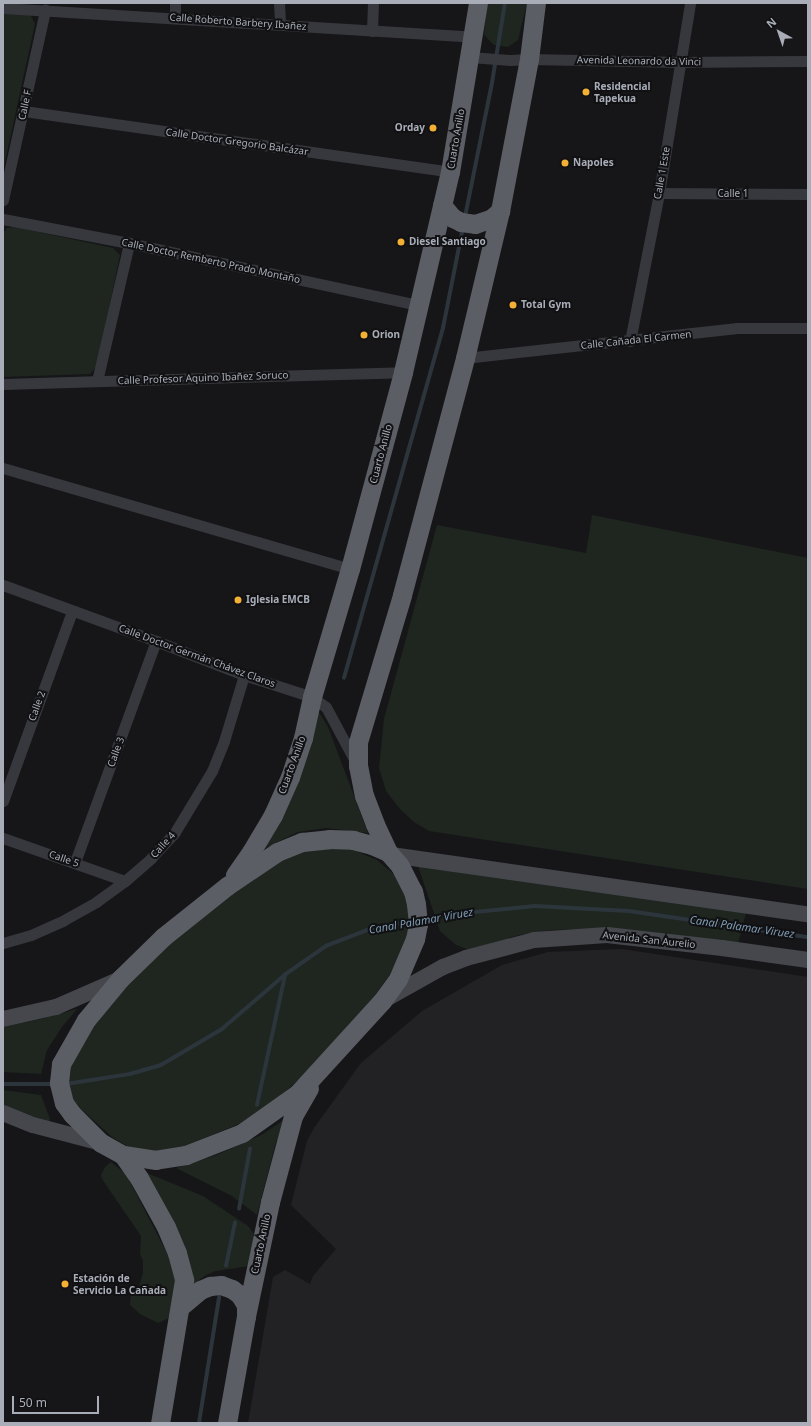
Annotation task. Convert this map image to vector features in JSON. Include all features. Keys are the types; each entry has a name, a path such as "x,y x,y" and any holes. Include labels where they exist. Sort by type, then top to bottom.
{"highway":[{"name":"Cuarto Anillo","path":"227,886 251,852 278,803 290,777 303,738 312,697 350,569 403,372 434,238 479,58 474,37 478,3"},
{"path":"390,853 372,845 353,840 329,839 302,842 278,852 227,886 163,937 120,979 86,1020 61,1064 59,1083 64,1103 72,1114 101,1144 123,1155 156,1160 186,1155 214,1146 242,1133 297,1094 317,1073 382,1001 398,979 411,952 418,924 416,904 408,878 390,853 375,824 364,796 358,766 358,742 363,720 402,595 465,358 500,211 529,59 536,3"},
{"path":"442,205 453,218 467,226 481,231 488,236 492,242"},
{"path":"434,238 441,232 450,229 488,220 500,211"},
{"name":"Cuarto Anillo","path":"227,1423 246,1316 263,1232 280,1160 293,1116 317,1073"},
{"path":"123,1155 139,1178 166,1227 177,1253 184,1280 160,1423"},
{"path":"180,1307 200,1290 210,1286 221,1285 232,1289 240,1295 246,1305 246,1316"}],"main road":[{"path":"390,853 808,914"},
{"name":"Avenida San Aurelio","path":"382,1001 421,978 455,962 534,940 607,935 722,948 808,960"},
{"path":"3,1019 56,1007 120,979"},
{"path":"3,1113 33,1125 101,1144"}],"street":[{"path":"175,3 175,18"},
{"path":"278,3 280,25"},
{"path":"372,31 373,3"},
{"name":"Calle 1 Este","path":"630,341 659,193 690,3"},
{"name":"Calle Roberto Barbery Ibañez","path":"3,8 46,10 71,8 175,18 474,37"},
{"name":"Calle F","path":"3,200 46,10"},
{"name":"Avenida Leonardo da Vinci","path":"479,58 510,60 529,59 681,62 808,61"},
{"name":"Calle Doctor Gregorio Balcázar","path":"24,111 450,172"},
{"name":"Calle 1","path":"659,193 808,194"},
{"name":"Calle Doctor Remberto Prado Montaño","path":"3,219 129,243 418,305"},
{"path":"97,381 129,243"},
{"name":"Calle Cañada El Carmen","path":"465,358 745,328 808,328"},
{"name":"Calle Profesor Aquino Ibañez Soruco","path":"3,384 403,372"},
{"path":"3,468 350,569"},
{"name":"Calle Doctor Germán Chávez Claros","path":"3,586 156,641 244,675 312,697 326,707 358,766"},
{"name":"Calle 2","path":"3,801 66,624 72,611"},
{"name":"Calle 3","path":"75,862 156,641"},
{"name":"Calle 4","path":"3,943 31,934 64,920 96,902 125,881 151,858 175,832 212,771 224,741 244,675"},
{"name":"Calle 5","path":"3,838 75,862 125,881"}],"shaded area":[{"path":"487,3 527,3 518,40 508,47 494,45 484,35"},
{"path":"3,10 24,11 31,16 35,24 3,171"},
{"path":"15,227 113,248 120,255 97,366 90,374 3,377 3,233 7,228"},
{"path":"592,515 808,558 808,889 429,831 414,822 400,809 386,791 379,768 384,719 437,525 586,553"},
{"path":"317,709 328,727 368,833 326,828 298,832 261,850"},
{"path":"329,845 351,849 377,860 395,875 408,902 409,927 407,944 389,976 351,1028 316,1064 277,1099 241,1123 178,1149 150,1153 132,1149 112,1137 80,1108 68,1094 68,1069 96,1023 119,993 156,952 197,918 296,851"},
{"path":"418,866 746,913 738,944 607,928 551,930 519,935 469,950 456,945 440,931"},
{"path":"622,949 808,977 808,1423 248,1423 273,1277 285,1270 310,1284 313,1276 336,1249 291,1205 307,1141 314,1128 361,1063 422,1011 502,965 548,952"},
{"path":"77,1009 62,1027 47,1050 41,1074 3,1072 3,1027 41,1019"},
{"path":"3,1090 41,1095 50,1119 49,1122 3,1105"},
{"path":"288,1117 276,1142 257,1215 232,1196 176,1168 214,1156 246,1142 263,1134"},
{"path":"111,1162 126,1174 172,1263 177,1285 175,1309 167,1319 158,1323 140,1314 130,1305 131,1292 139,1287 143,1273 143,1261 140,1254 141,1236 102,1179 101,1175 105,1167"},
{"path":"142,1171 203,1196 248,1226 256,1237 249,1266 216,1271 206,1275 192,1285"}],"waterway":[{"path":"465,217 492,83 505,3"},
{"path":"344,678 443,328 463,227"},
{"name":"Canal Palamar Viruez","path":"423,919 455,914 535,906 629,911 808,937"},
{"name":"Canal Palamar Viruez","path":"66,1084 130,1074 161,1065 222,1029 286,974 326,946 370,929 413,921"},
{"path":"257,1105 285,975"},
{"name":"Canal Palamar Viruez","path":"3,1084 54,1084"},
{"path":"239,1209 250,1149"},
{"path":"226,1266 235,1223"},
{"path":"199,1423 219,1298"}],"place":[{"name":"Residencial Tapekua","path":"586,92"},
{"name":"Orday","path":"433,128"},
{"name":"Napoles","path":"565,163"},
{"name":"Diesel Santiago","path":"401,242"},
{"name":"Total Gym","path":"513,305"},
{"name":"Orion","path":"364,335"},
{"name":"Iglesia EMCB","path":"238,600"},
{"name":"Estación de Servicio La Cañada","path":"65,1284"}]}
